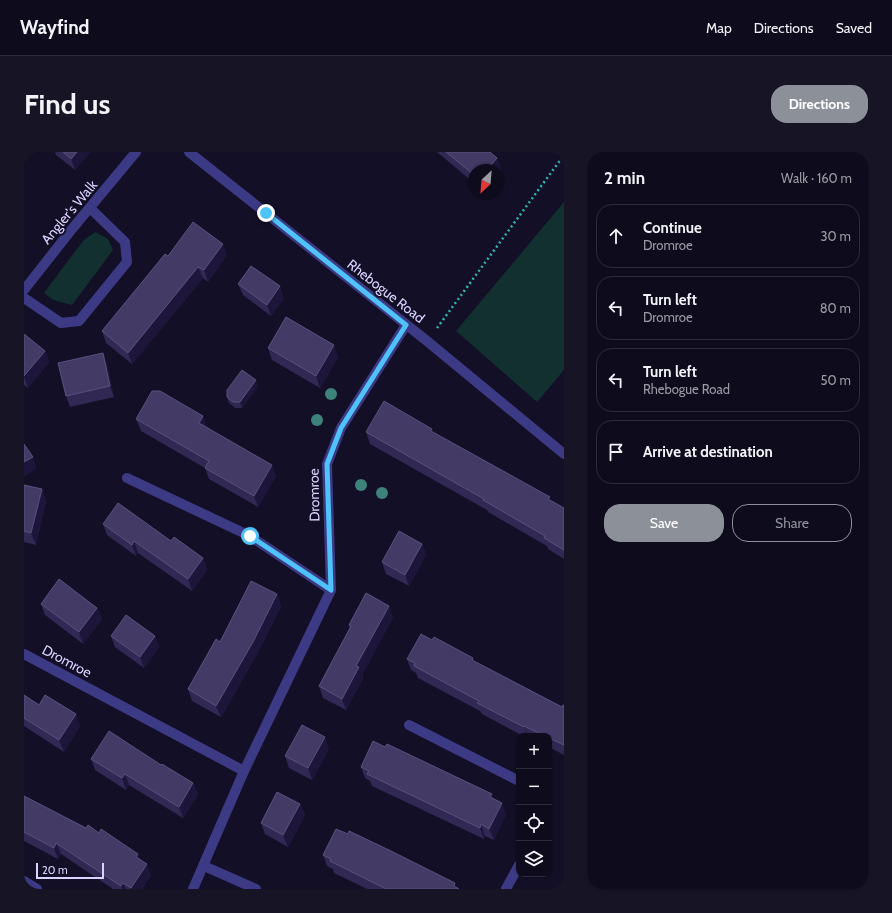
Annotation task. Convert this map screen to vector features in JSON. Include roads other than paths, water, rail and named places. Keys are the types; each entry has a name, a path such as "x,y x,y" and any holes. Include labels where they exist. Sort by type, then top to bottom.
{"street":[{"name":"Angler's Walk","path":"24,290 136,152"},
{"name":"Rhebogue Road","path":"189,152 427,341 564,454"},
{"path":"24,298 61,323 79,321 126,262 125,242 90,208"},
{"name":"Dromroe","path":"193,889 244,771 331,590 327,464 341,428 406,325"},
{"path":"127,478 250,536 331,590"},
{"name":"Dromroe","path":"24,654 244,771"},
{"path":"409,725 516,779"},
{"path":"204,866 256,889"},
{"path":"506,889 516,871"},
{"path":"24,881 37,889"}]}
